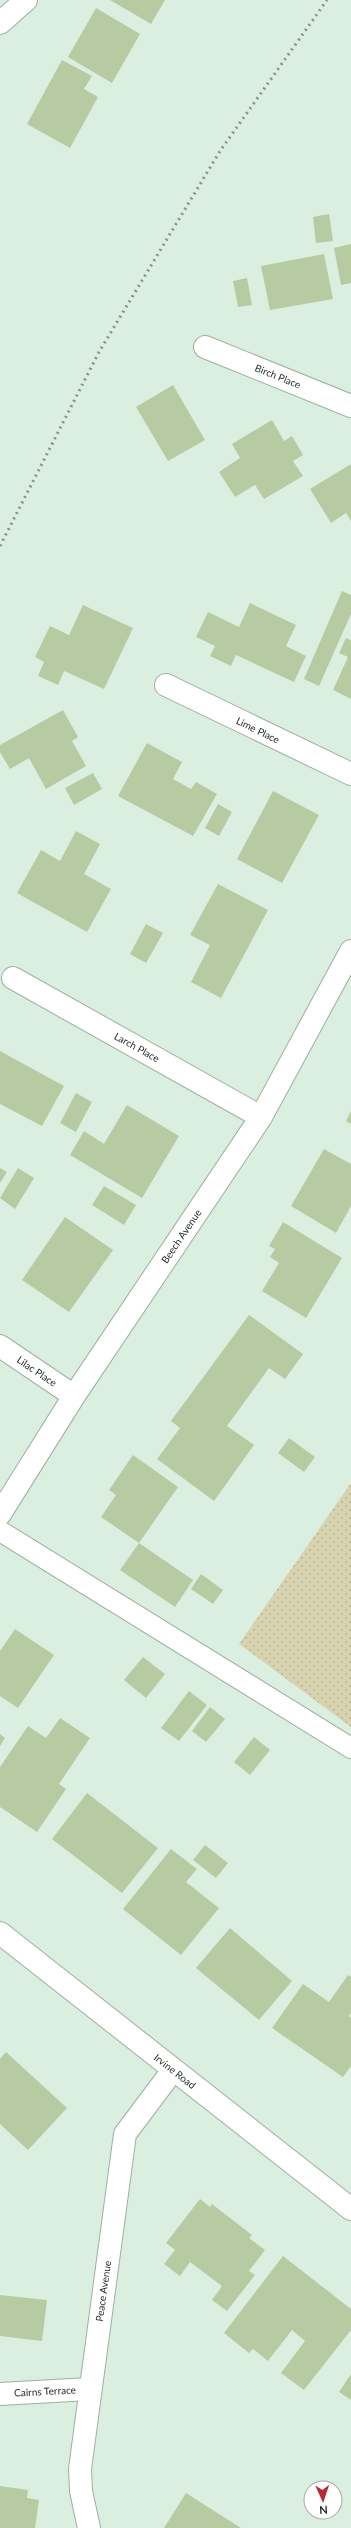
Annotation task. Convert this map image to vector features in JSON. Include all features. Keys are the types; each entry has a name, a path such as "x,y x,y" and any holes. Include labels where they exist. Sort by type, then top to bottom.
{"street":[{"path":"0,23 26,0"},
{"name":"Birch Place","path":"205,347 351,406"},
{"name":"Lime Place","path":"166,685 351,774"},
{"name":"Beech Avenue","path":"0,1514 74,1396 261,1117 351,951"},
{"name":"Larch Place","path":"13,978 261,1117"},
{"name":"Lilac Place","path":"0,1346 74,1396"},
{"name":"Irvine Road","path":"0,1933 351,2209"},
{"name":"Peace Avenue","path":"89,2528 81,2491 80,2469 89,2389 125,2134 173,2070"},
{"name":"Cairns Terrace","path":"0,2394 89,2389"}],"lane":[{"path":"0,1530 351,1748"}],"shaded area":[{"path":"351,1483 351,1727 239,1644"}],"building":[{"path":"110,0 165,0 151,24"},
{"path":"96,8 140,34 112,83 68,57"},
{"path":"62,60 92,76 84,89 98,97 70,148 27,124"},
{"path":"329,214 333,241 316,243 313,217"},
{"path":"351,244 351,283 341,285 334,248"},
{"path":"324,254 333,299 270,310 261,266"},
{"path":"247,278 252,305 238,307 233,281"},
{"path":"173,385 205,440 168,461 136,407"},
{"path":"272,420 284,441 292,436 303,455 293,461 303,476 264,499 255,485 235,497 219,472 240,458 232,444"},
{"path":"351,464 351,521 346,513 331,523 310,489"},
{"path":"342,591 351,595 351,614 319,686 304,679"},
{"path":"250,603 296,625 286,646 306,656 294,682 236,655 231,666 210,656 215,646 196,637 208,612 239,627"},
{"path":"83,605 133,628 104,689 64,671 58,685 38,676 44,662 35,657 50,626 69,635"},
{"path":"346,638 351,640 351,699 333,690 348,657 339,653"},
{"path":"63,710 78,737 72,741 86,766 46,789 29,758 10,769 0,752 0,745"},
{"path":"147,743 182,762 173,779 191,789 196,782 217,794 193,836 118,796"},
{"path":"93,773 102,789 74,805 65,788"},
{"path":"273,791 319,815 282,883 237,859"},
{"path":"218,804 232,812 219,836 205,828"},
{"path":"76,831 100,844 84,874 111,889 87,932 17,893 41,850 60,861"},
{"path":"218,884 268,910 221,998 191,982 210,945 190,935"},
{"path":"146,924 163,933 146,963 130,954"},
{"path":"0,1051 64,1086 42,1126 0,1104"},
{"path":"76,1093 92,1102 76,1132 60,1123"},
{"path":"127,1105 179,1136 142,1198 70,1155 84,1131 104,1144"},
{"path":"351,1111 351,1124 346,1121"},
{"path":"324,1149 351,1164 351,1206 336,1233 291,1206"},
{"path":"0,1168 7,1172 0,1183"},
{"path":"18,1168 34,1178 15,1209 0,1198"},
{"path":"104,1186 136,1205 124,1225 92,1205"},
{"path":"65,1217 113,1250 69,1312 22,1280"},
{"path":"283,1222 342,1258 306,1318 262,1291 279,1263 270,1257 275,1249 269,1246"},
{"path":"249,1315 303,1354 285,1379 269,1368 227,1426 254,1445 214,1501 157,1459 180,1428 171,1421"},
{"path":"289,1438 315,1457 304,1472 278,1453"},
{"path":"133,1455 178,1487 139,1543 101,1517 116,1495 109,1490"},
{"path":"139,1543 193,1580 175,1607 120,1570"},
{"path":"201,1574 223,1590 213,1604 191,1589"},
{"path":"15,1629 54,1655 18,1708 0,1696 0,1651"},
{"path":"143,1657 165,1674 146,1698 124,1680"},
{"path":"189,1691 207,1705 179,1741 161,1728"},
{"path":"210,1707 225,1719 206,1742 192,1731"},
{"path":"60,1718 90,1738 59,1784 66,1789 37,1832 0,1807 0,1767 28,1726 46,1738"},
{"path":"0,1734 5,1738 0,1746"},
{"path":"254,1737 270,1750 250,1775 234,1762"},
{"path":"87,1793 158,1848 122,1893 52,1839"},
{"path":"205,1845 228,1863 216,1878 193,1860"},
{"path":"171,1849 197,1869 186,1882 219,1908 181,1955 123,1909"},
{"path":"230,1928 292,1981 259,2020 196,1968"},
{"path":"348,1975 351,1977 351,2013 349,2016 351,2018 351,2066 343,2077 272,2028 303,1984 329,2002"},
{"path":"6,2052 67,2108 28,2150 0,2124 0,2059"},
{"path":"200,2199 210,2207 212,2204 252,2235 249,2238 265,2250 249,2271 255,2275 227,2311 212,2300 222,2286 190,2262 180,2276 164,2264 175,2250 166,2243"},
{"path":"283,2256 351,2309 351,2330 304,2390 281,2373 305,2341 292,2330 268,2361 253,2349 249,2353 224,2333"},
{"path":"0,2295 47,2300 42,2341 0,2336"},
{"path":"351,2374 351,2400 339,2392"},
{"path":"0,2486 28,2490 27,2498 39,2500 35,2528 0,2528"},
{"path":"186,2493 241,2528 164,2528"}],"railway":[{"path":"0,546 99,352 220,151 327,0"}]}
